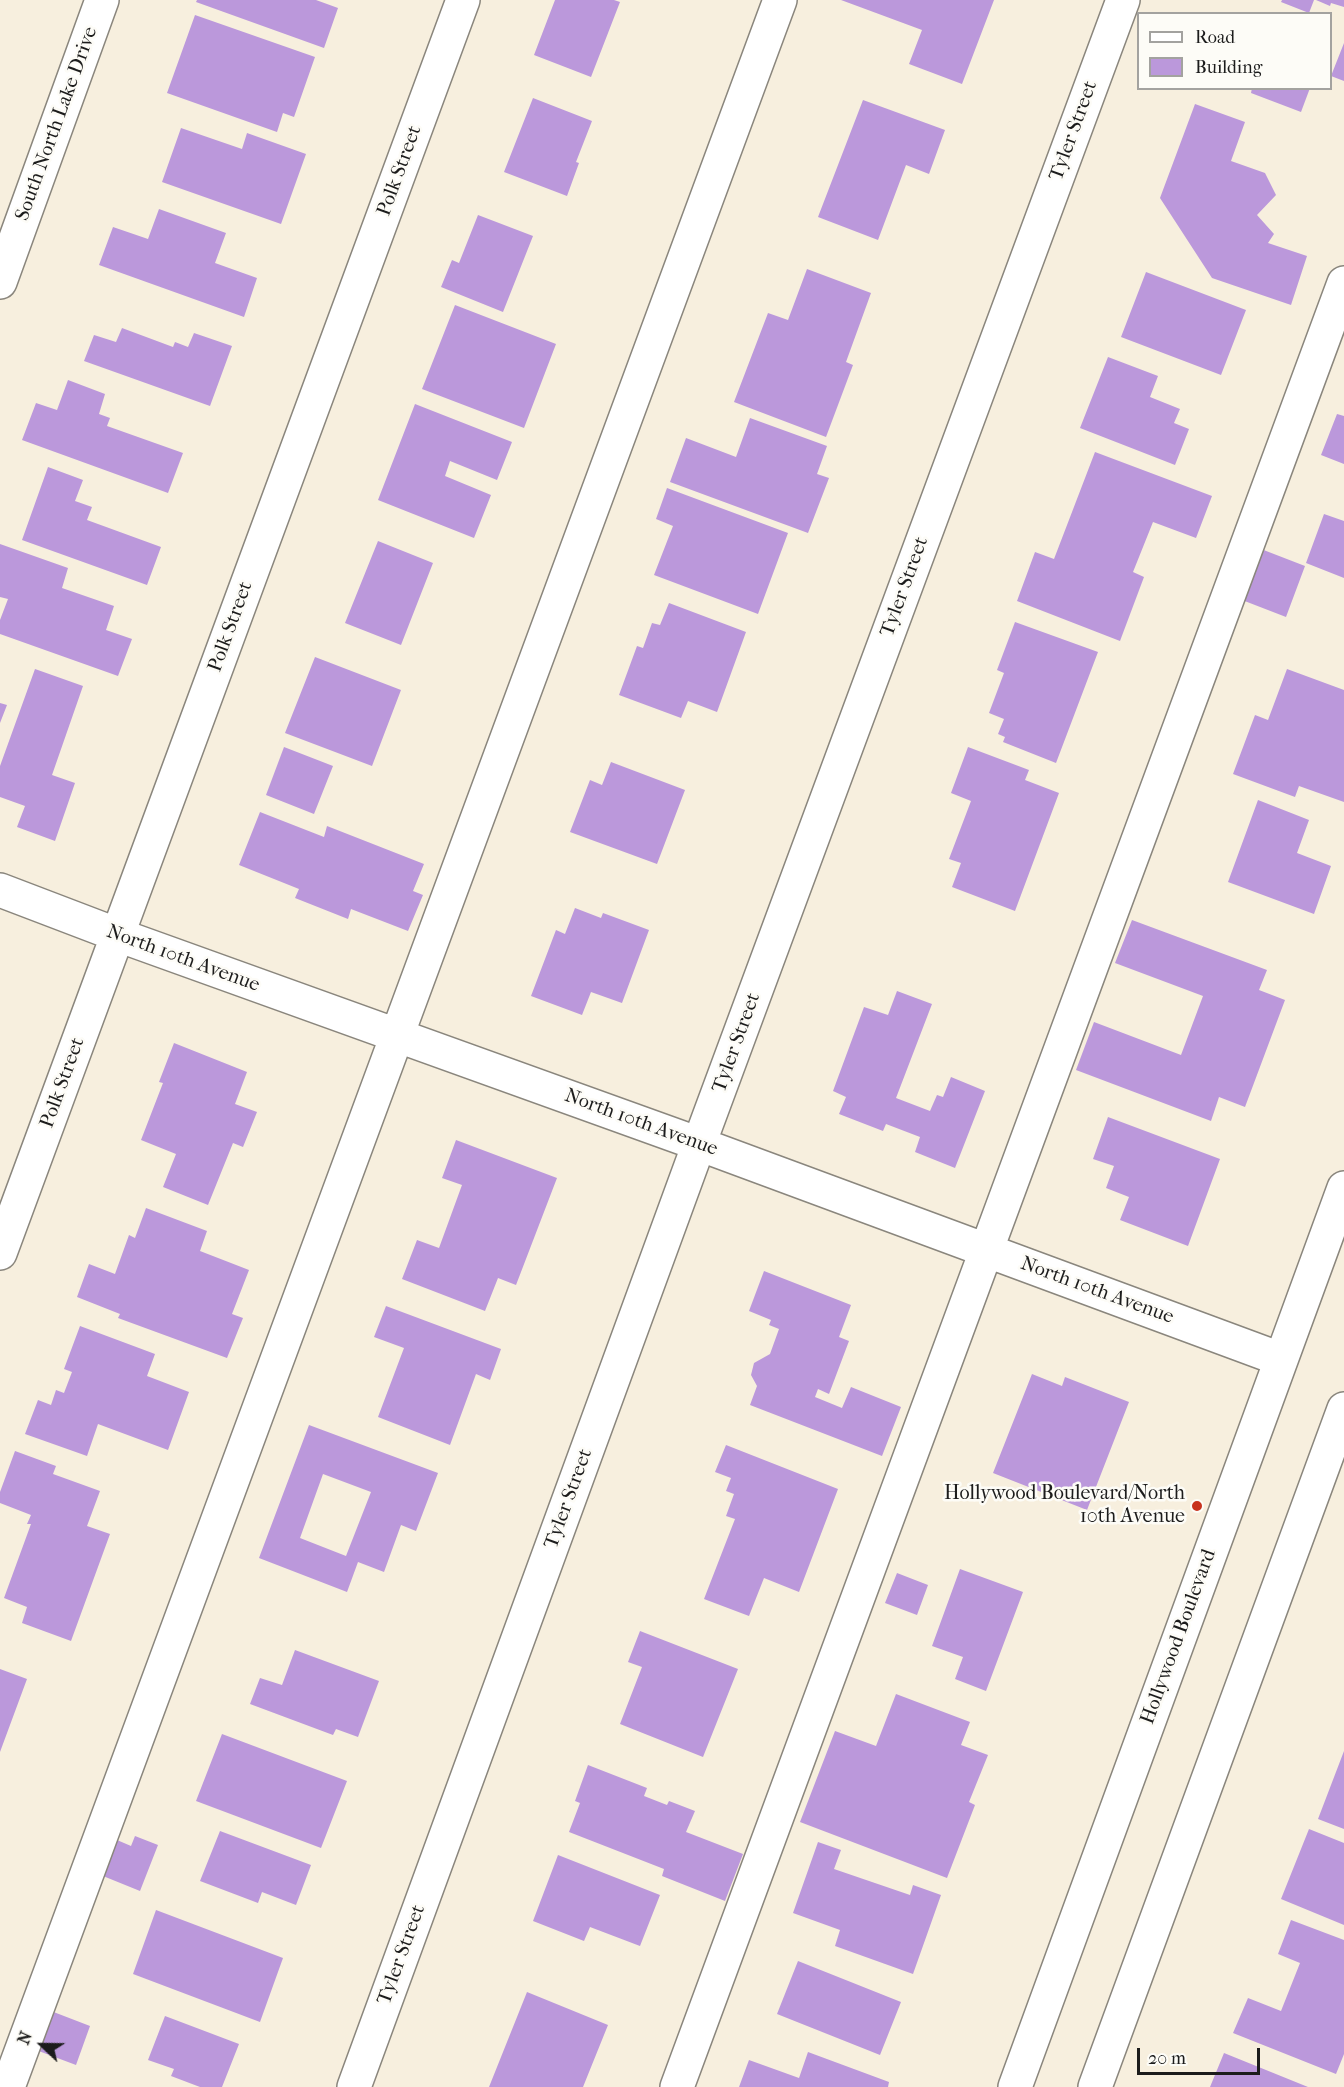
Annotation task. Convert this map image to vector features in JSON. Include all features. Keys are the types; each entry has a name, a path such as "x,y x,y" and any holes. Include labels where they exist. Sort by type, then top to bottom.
{"street":[{"name":"South North Lake Drive","path":"0,282 102,0"},
{"name":"Polk Street","path":"0,1253 463,0"},
{"path":"8,2087 780,0"},
{"name":"Tyler Street","path":"354,2087 699,1144 1123,0"},
{"path":"676,2087 1344,284"},
{"name":"North 10th Avenue","path":"0,890 118,935 699,1144 1280,1359"},
{"name":"Hollywood Boulevard","path":"1015,2087 1344,1188"},
{"path":"1095,2087 1344,1409"}],"building":[{"path":"197,0 316,0 338,8 324,48 196,2"},
{"path":"555,0 614,0 620,2 591,77 534,55"},
{"path":"841,0 994,0 962,84 909,64 922,30"},
{"path":"1282,0 1314,0 1309,12 1281,2"},
{"path":"1316,0 1344,0 1344,7 1331,3 1330,6"},
{"path":"195,15 315,57 294,117 283,113 277,132 167,93"},
{"path":"1344,43 1344,81 1332,76"},
{"path":"1252,90 1309,90 1301,112 1251,93"},
{"path":"533,98 592,121 576,162 579,163 567,196 504,172"},
{"path":"863,100 945,130 929,174 906,165 878,240 818,217"},
{"path":"1195,104 1245,122 1231,161 1265,173 1276,195 1257,215 1274,234 1268,243 1307,256 1291,305 1212,278 1160,198"},
{"path":"181,128 242,149 247,133 306,154 281,224 162,182"},
{"path":"159,209 226,233 215,263 257,278 244,317 99,265 113,227 148,239"},
{"path":"478,215 533,236 503,312 441,287 452,260 459,263"},
{"path":"807,269 871,293 846,362 853,365 826,437 734,402 768,313 788,320"},
{"path":"1146,272 1246,310 1221,375 1121,337"},
{"path":"455,305 556,344 524,428 422,389"},
{"path":"122,328 173,347 175,342 188,347 194,333 232,346 210,406 84,361 94,335 116,342"},
{"path":"1108,357 1158,376 1150,397 1180,409 1174,423 1189,429 1175,465 1080,428"},
{"path":"68,380 105,394 99,414 110,418 107,426 183,453 168,493 22,440 36,403 57,410"},
{"path":"415,404 512,442 497,480 450,461 445,476 491,495 474,538 378,500"},
{"path":"1337,414 1344,416 1344,464 1321,455"},
{"path":"750,418 827,446 817,474 829,478 808,533 670,482 686,438 736,457"},
{"path":"1095,452 1212,496 1196,538 1153,522 1133,572 1144,577 1120,641 1017,601 1035,552 1054,559"},
{"path":"48,467 83,480 75,501 92,507 87,520 161,547 147,585 22,540"},
{"path":"667,488 788,533 758,614 654,575 673,526 656,519"},
{"path":"1324,514 1344,521 1344,578 1306,563"},
{"path":"378,541 433,563 401,645 345,623"},
{"path":"0,544 68,568 62,588 114,606 106,630 132,639 118,676 0,634 0,620 8,599 0,597"},
{"path":"1261,549 1305,566 1286,617 1242,600"},
{"path":"669,603 746,632 717,712 688,701 681,718 619,695 637,646 643,648 652,623 660,625"},
{"path":"1015,622 1098,652 1056,763 1003,742 1005,737 998,734 1004,719 989,713 1004,673 997,670"},
{"path":"315,657 401,690 372,766 285,733"},
{"path":"35,669 83,686 52,775 75,783 55,841 17,827 25,806 0,797 0,766"},
{"path":"1287,669 1344,690 1344,802 1299,786 1295,797 1233,774 1255,715 1268,720"},
{"path":"0,703 7,705 0,723"},
{"path":"284,747 333,766 314,814 266,795"},
{"path":"968,747 1029,770 1025,780 1059,793 1015,911 952,887 961,863 949,859 971,801 951,793"},
{"path":"611,762 685,790 657,864 570,832 590,780 602,785"},
{"path":"1258,800 1309,820 1297,853 1331,866 1314,914 1228,882"},
{"path":"260,812 324,837 327,826 424,864 413,891 423,895 408,931 351,909 348,919 295,898 299,889 239,865"},
{"path":"575,908 601,918 603,913 649,930 622,1003 591,992 582,1015 531,996 556,930 565,934"},
{"path":"1132,920 1267,970 1259,990 1285,1000 1245,1107 1219,1097 1211,1121 1076,1070 1094,1022 1181,1055 1203,996 1115,963"},
{"path":"897,991 932,1004 896,1098 930,1111 937,1095 943,1097 951,1077 985,1091 955,1168 915,1152 920,1137 886,1124 883,1131 839,1114 846,1097 833,1091 864,1007 888,1015"},
{"path":"174,1043 247,1072 235,1104 257,1112 243,1147 233,1143 208,1205 163,1187 176,1154 141,1140 163,1083 159,1082"},
{"path":"1108,1117 1220,1159 1188,1246 1120,1220 1129,1197 1106,1188 1114,1166 1093,1159"},
{"path":"456,1140 557,1178 516,1285 498,1278 485,1311 402,1279 417,1240 439,1248 462,1185 442,1178"},
{"path":"146,1208 207,1231 200,1251 249,1270 232,1314 243,1318 227,1358 118,1318 120,1314 77,1297 89,1264 115,1274 129,1235 135,1238"},
{"path":"764,1271 851,1305 839,1337 849,1341 829,1394 818,1389 815,1397 842,1408 851,1387 901,1407 882,1456 750,1405 757,1386 751,1375 754,1363 770,1354 779,1329 769,1325 771,1320 749,1311"},
{"path":"386,1306 501,1349 490,1380 476,1374 450,1445 378,1417 404,1348 374,1337"},
{"path":"80,1326 155,1354 147,1376 189,1392 168,1450 98,1424 87,1456 25,1434 38,1400 51,1405 56,1390 64,1393 72,1372 64,1369"},
{"path":"1032,1374 1062,1386 1065,1377 1129,1402 1087,1510 993,1473"},
{"path":"309,1425 438,1473 416,1531 401,1525 384,1572 358,1562 347,1592 259,1558","holes":["323,1474 371,1492 346,1556 300,1538"]},
{"path":"726,1445 838,1489 799,1592 764,1578 749,1616 704,1599 735,1519 726,1516 734,1494 726,1491 731,1478 715,1472"},
{"path":"15,1451 56,1466 53,1474 100,1491 87,1526 110,1534 71,1641 22,1623 27,1607 4,1598 31,1524 27,1524 31,1515 0,1503 0,1492"},
{"path":"960,1569 1023,1592 986,1691 955,1679 963,1657 932,1646"},
{"path":"897,1573 928,1585 917,1615 885,1603"},
{"path":"640,1631 738,1669 703,1757 620,1724 642,1667 628,1662"},
{"path":"295,1650 379,1681 358,1737 336,1729 333,1735 250,1704 260,1678 282,1685"},
{"path":"0,1669 27,1679 0,1752"},
{"path":"896,1694 970,1722 961,1745 988,1755 969,1802 975,1805 947,1878 800,1822 835,1731 876,1746"},
{"path":"222,1734 347,1781 321,1848 196,1801"},
{"path":"1344,1751 1344,1829 1318,1819"},
{"path":"588,1765 647,1788 644,1796 667,1805 669,1801 695,1811 686,1832 743,1854 725,1901 662,1876 664,1869 569,1832 580,1803 575,1801"},
{"path":"1309,1829 1344,1843 1344,1925 1281,1899"},
{"path":"220,1831 311,1865 296,1905 262,1892 258,1903 200,1881"},
{"path":"135,1836 158,1845 140,1891 103,1876 117,1840 131,1846"},
{"path":"818,1842 841,1850 834,1869 910,1895 913,1885 941,1895 913,1974 835,1946 840,1930 793,1913"},
{"path":"558,1855 660,1895 640,1946 590,1927 584,1941 533,1921"},
{"path":"156,1910 283,1958 260,2022 133,1974"},
{"path":"1291,1920 1344,1940 1344,2054 1336,2074 1233,2033 1248,1998 1281,2011 1300,1963 1278,1954"},
{"path":"798,1961 901,2002 880,2055 777,2014"},
{"path":"527,1992 608,2025 583,2087 489,2087"},
{"path":"51,2011 90,2026 76,2065 36,2050"},
{"path":"165,2016 239,2044 222,2087 200,2087 171,2076 174,2069 148,2060"},
{"path":"808,2052 889,2082 888,2087 739,2087 749,2060 799,2078"},
{"path":"1224,2053 1308,2087 1210,2087"}],"place":[{"name":"Hollywood Boulevard/North 10th Avenue","path":"1197,1506"}]}
